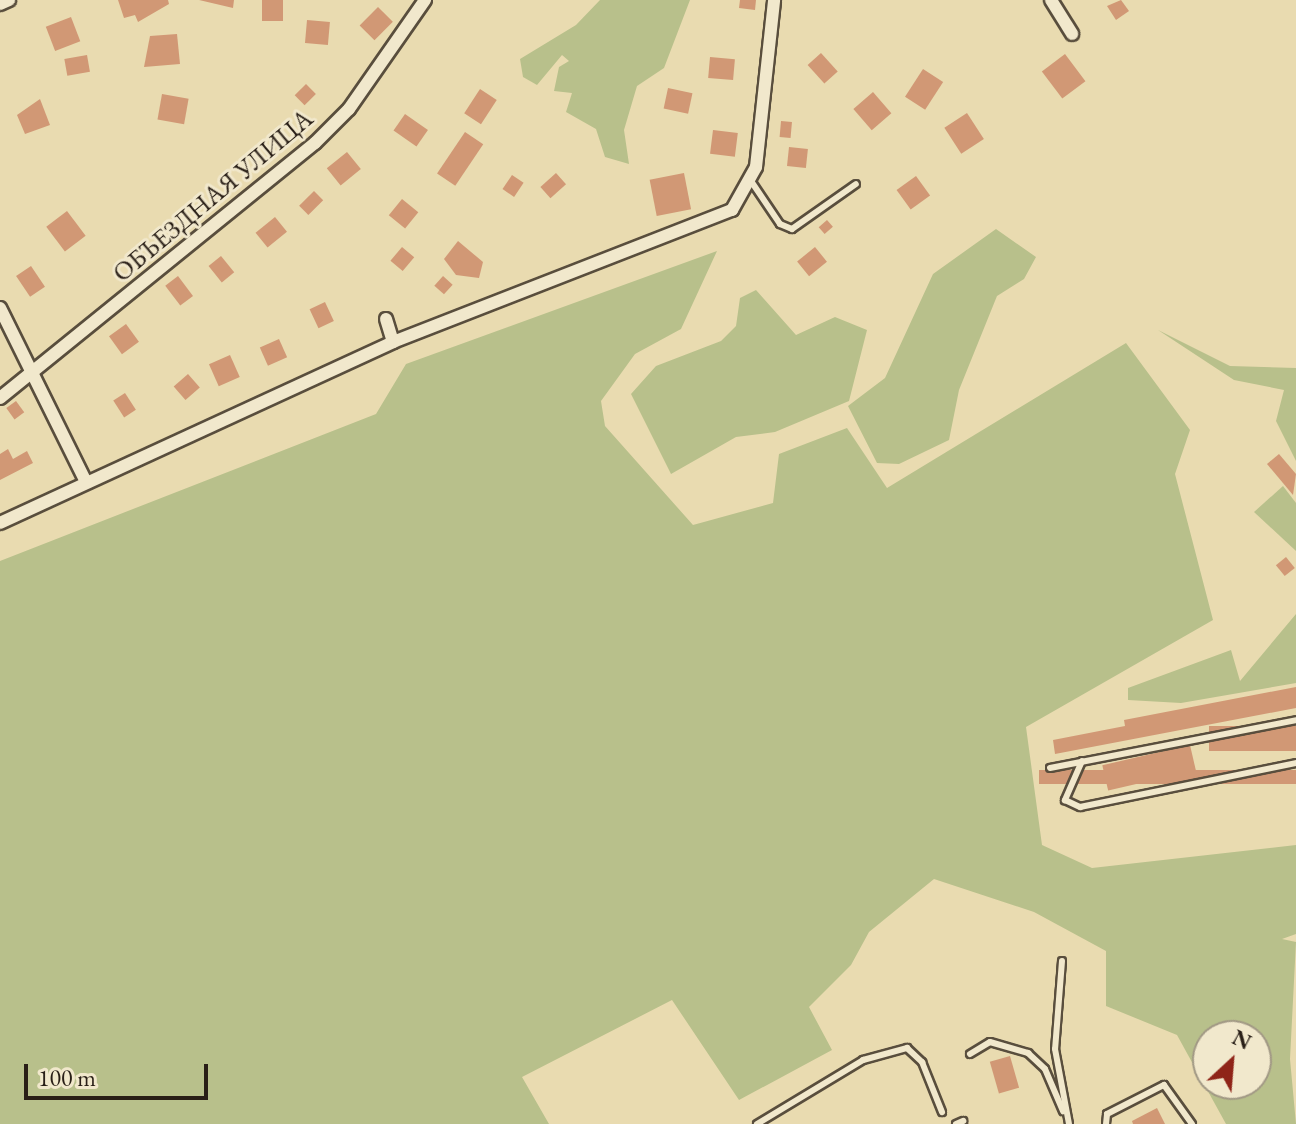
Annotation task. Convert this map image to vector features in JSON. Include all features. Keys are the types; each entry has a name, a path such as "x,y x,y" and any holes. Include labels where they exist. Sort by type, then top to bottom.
{"street":[{"path":"0,4 9,0"},
{"name":"ОБЪЕЗДНАЯ УЛИЦА","path":"0,398 315,143 349,109 425,0"},
{"path":"0,523 86,482 152,459 295,381 716,220 732,210 751,181 774,0"},
{"path":"1051,0 1072,34"},
{"path":"0,308 30,376 86,482"},
{"path":"386,319 393,342"}],"lane":[{"path":"751,181 780,224 792,229 856,184"},
{"path":"1050,768 1296,720"},
{"path":"1082,761 1065,800 1080,807 1296,763"},
{"path":"1062,961 1055,1049 1069,1123"},
{"path":"970,1054 990,1042 1028,1053 1045,1069 1069,1123"},
{"path":"757,1124 863,1060 907,1048 922,1062 942,1112"},
{"path":"1106,1124 1107,1114 1164,1085 1192,1124"}],"green space":[{"path":"600,0 690,0 664,68 637,86 624,130 629,164 605,157 596,129 566,112 572,93 554,91 559,67 569,61 562,55 537,85 523,77 520,59 576,25"},
{"path":"996,229 1036,257 1024,279 997,296 959,390 949,440 899,464 877,463 848,406 885,378 933,274"},
{"path":"717,251 681,329 635,354 601,401 605,426 693,525 773,503 779,454 847,428 887,488 1126,343 1190,430 1175,474 1213,620 1026,727 1042,845 1092,868 1296,845 1296,934 1282,939 1296,942 1290,1059 1296,1124 1226,1124 1213,1100 1272,1100 1272,1020 1192,1020 1192,1062 1177,1035 1106,1006 1106,951 1034,912 934,879 869,932 851,965 809,1007 832,1050 739,1100 672,1000 522,1077 549,1124 0,1124 0,561 376,414 406,364"},
{"path":"756,290 796,335 835,317 867,330 849,401 775,432 736,437 671,474 631,394 656,366 721,341 736,326 740,298"},
{"path":"1158,330 1230,366 1296,368 1296,461 1276,421 1284,390 1234,380"},
{"path":"1283,486 1296,503 1296,551 1254,512"},
{"path":"1296,614 1296,683 1181,703 1128,700 1128,688 1231,650 1240,681"}],"building":[{"path":"118,0 168,0 169,4 138,22 135,15 124,18"},
{"path":"199,0 234,0 233,8"},
{"path":"262,0 283,0 283,21 262,21"},
{"path":"740,0 756,0 755,10 739,8"},
{"path":"1121,0 1129,11 1116,20 1107,6"},
{"path":"378,7 393,22 374,40 360,25"},
{"path":"71,17 80,41 55,51 46,27"},
{"path":"307,20 330,22 328,45 305,43"},
{"path":"177,34 180,64 144,67 150,36"},
{"path":"821,53 838,72 824,84 808,65"},
{"path":"1065,54 1085,81 1062,99 1042,71"},
{"path":"87,55 90,72 67,76 64,59"},
{"path":"710,57 735,59 733,80 708,78"},
{"path":"923,69 943,82 925,110 905,97"},
{"path":"306,84 316,94 305,105 295,95"},
{"path":"668,88 692,93 688,114 664,109"},
{"path":"480,89 497,100 481,124 464,113"},
{"path":"873,92 891,113 872,130 853,109"},
{"path":"162,94 189,99 184,124 157,120"},
{"path":"40,99 50,125 25,134 17,115"},
{"path":"967,113 984,139 961,154 944,128"},
{"path":"405,114 428,130 416,146 394,130"},
{"path":"781,121 792,122 791,138 780,137"},
{"path":"713,130 738,133 735,157 710,154"},
{"path":"465,132 483,144 455,186 437,173"},
{"path":"789,147 808,149 806,168 787,166"},
{"path":"347,152 361,169 341,185 327,168"},
{"path":"556,173 566,184 550,198 540,187"},
{"path":"684,173 691,209 657,216 650,180"},
{"path":"512,175 524,183 514,197 502,189"},
{"path":"916,176 930,195 911,210 897,190"},
{"path":"314,191 323,200 308,215 299,206"},
{"path":"402,199 418,212 405,229 389,215"},
{"path":"67,211 86,236 65,251 46,227"},
{"path":"275,217 287,232 268,247 256,233"},
{"path":"827,220 833,227 825,234 819,227"},
{"path":"458,241 483,262 479,278 456,275 444,259"},
{"path":"402,247 414,257 403,271 390,261"},
{"path":"815,247 827,262 809,276 797,261"},
{"path":"221,256 234,272 222,282 209,266"},
{"path":"31,266 45,287 30,297 16,276"},
{"path":"178,276 193,296 180,306 165,286"},
{"path":"443,276 453,285 444,294 434,286"},
{"path":"325,302 334,321 318,328 310,309"},
{"path":"126,324 139,342 122,354 109,336"},
{"path":"279,339 287,357 268,366 260,348"},
{"path":"230,355 240,377 219,386 209,364"},
{"path":"188,374 200,388 185,400 174,386"},
{"path":"125,393 136,410 124,417 113,401"},
{"path":"16,401 24,412 15,419 6,408"},
{"path":"8,449 13,459 27,451 33,463 0,480 0,454"},
{"path":"1279,454 1296,474 1293,495 1267,464"},
{"path":"1286,557 1295,568 1285,576 1276,565"},
{"path":"1296,687 1296,708 1055,754 1053,740 1125,726 1124,720"},
{"path":"1209,726 1296,726 1296,751 1209,751"},
{"path":"1190,745 1196,770 1108,791 1102,765"},
{"path":"1039,770 1296,770 1296,784 1039,784"},
{"path":"1010,1056 1019,1088 999,1094 990,1062"},
{"path":"1157,1108 1165,1124 1133,1124 1132,1121"}]}
